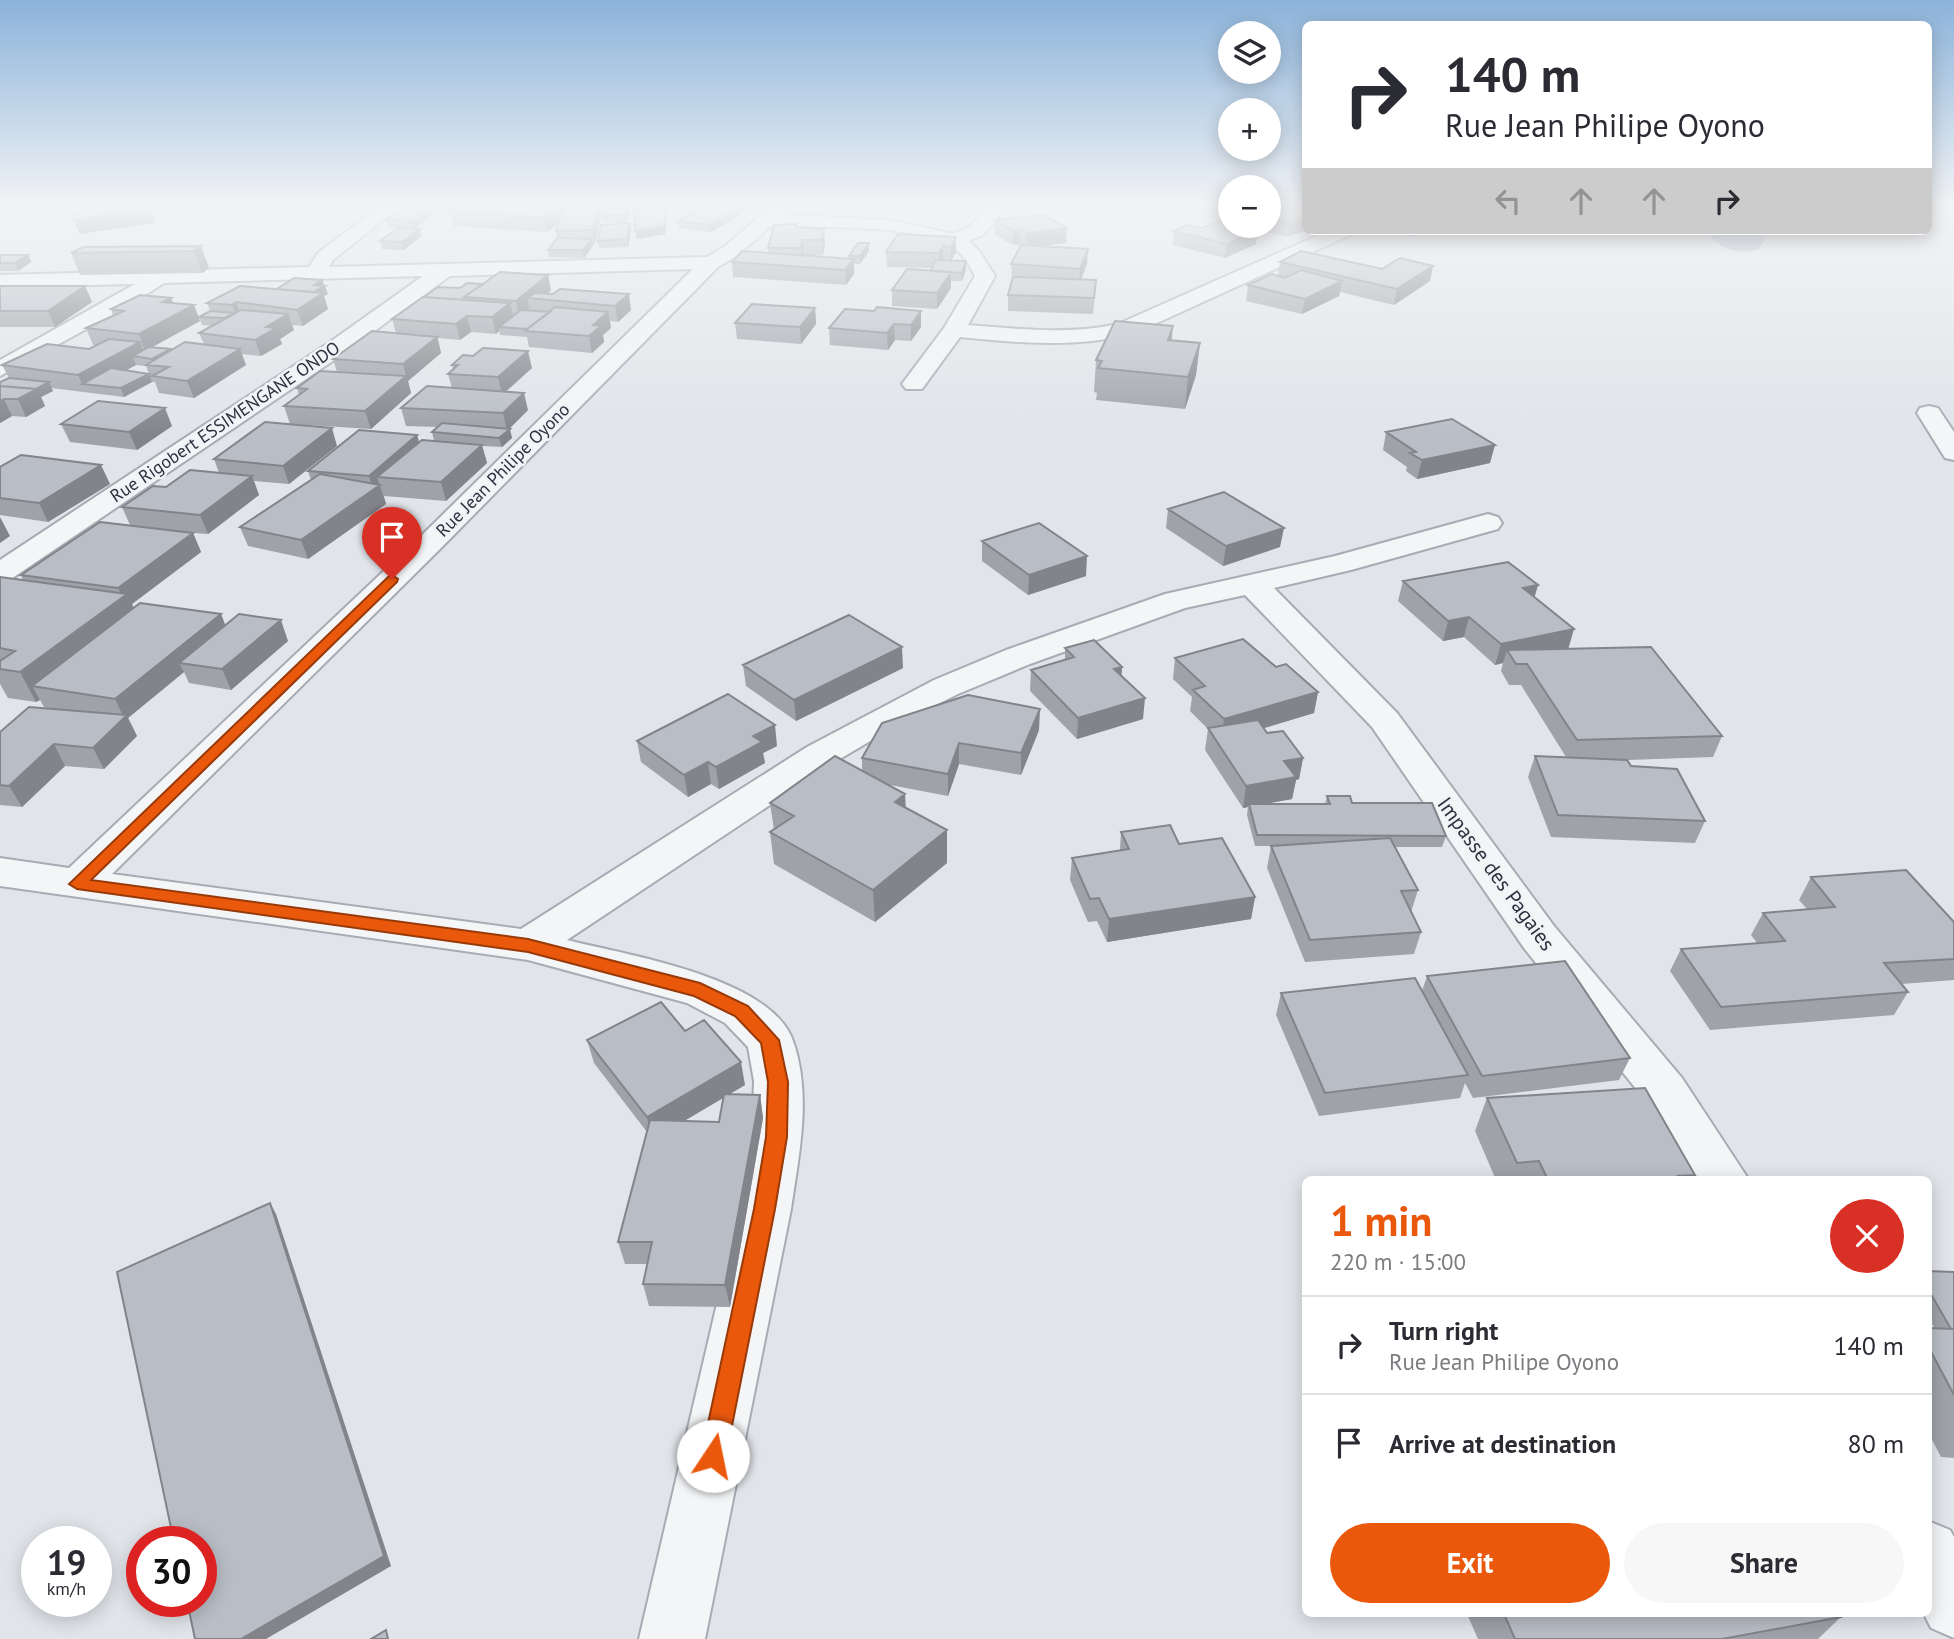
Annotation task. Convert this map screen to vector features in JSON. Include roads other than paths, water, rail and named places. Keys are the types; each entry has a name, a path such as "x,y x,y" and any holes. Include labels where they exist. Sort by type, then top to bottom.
{"street":[{"path":"0,369 118,304 149,283"},
{"name":"Rue Rigobert ESSIMENGANE ONDO","path":"0,573 338,347 426,283"},
{"name":"Rue Jean Philipe Oyono","path":"77,884 432,541 690,283"},
{"path":"914,384 954,330 981,283"},
{"path":"954,330 1060,339 1096,337 1125,329 1226,283"},
{"path":"1929,413 1954,452"},
{"path":"528,945 820,755 894,713 1018,657 1177,601 1353,560 1488,523"},
{"name":"Impasse des Pagaies","path":"1251,583 1324,654 1385,720 1539,937 1665,1091 1721,1176"},
{"path":"0,872 528,945 700,990 741,1011 770,1040 778,1082 773,1161 713,1456 672,1639"},
{"path":"1932,1560 1954,1605"}]}
